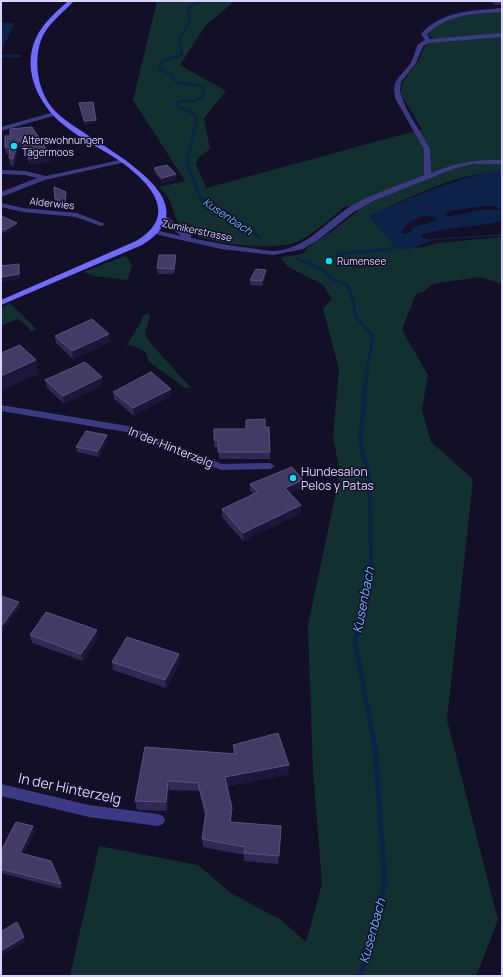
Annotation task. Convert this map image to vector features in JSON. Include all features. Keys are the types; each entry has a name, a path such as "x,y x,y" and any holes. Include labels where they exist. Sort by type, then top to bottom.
{"main road":[{"path":"71,1 55,15 38,39 33,56 34,76 38,90 47,107 54,114 75,131 124,161 154,188 163,206 163,216 155,232"},
{"name":"Zumikerstrasse","path":"1,303 133,246 155,232"}],"street":[{"path":"428,41 425,36 426,32 432,26 449,16 502,10"},
{"path":"428,176 426,168 428,158 426,148 418,130 399,102 396,93 397,85 416,59 420,46 428,41 502,35"},
{"path":"1,129 34,121 54,114"},
{"path":"1,195 46,178 124,161"},
{"name":"Zumikerstrasse","path":"155,232 245,250 273,253 284,252 300,247 315,238 361,203 464,163 502,162"},
{"path":"1,172 25,173 46,178"},
{"name":"Alderwies","path":"1,205 23,210 77,215 101,224"},
{"path":"163,216 175,228 195,241"},
{"name":"In der Hinterzelg","path":"1,408 128,429 221,467 270,466"},
{"name":"In der Hinterzelg","path":"1,790 89,811 158,820"}],"green space":[{"path":"157,1 235,1 205,26 180,65 226,91 204,118 210,149 199,157 196,164 206,188 422,129 400,93 403,81 419,60 424,47 433,41 433,38 428,35 432,28 440,23 461,16 502,11 502,172 469,176 452,181 417,194 369,216 397,249 423,247 437,243 502,237 502,284 480,277 433,284 423,292 416,294 402,330 428,375 422,410 431,442 473,479 447,720 498,920 476,976 70,976 99,846 198,865 231,893 281,920 306,942 322,884 313,771 308,625 340,473 333,437 339,369 323,309 332,299 323,285 287,266 281,257 303,254 307,248 358,211 346,206 299,241 274,246 238,245 221,242 191,233 181,226 175,217 169,199 159,187 185,181 133,100"},
{"path":"125,256 132,265 128,280 94,276 83,272"},
{"path":"10,303 36,329 30,332 28,327 18,319 1,326 1,308"},
{"path":"147,313 150,316 145,334 152,345 191,388 185,388 148,361 147,354 142,349 127,345 141,322 142,317"}],"water":[{"path":"1,22 14,23 3,49 1,50"},
{"name":"Rumensee","path":"491,171 502,172 502,210 502,221 442,230 422,235 421,237 430,239 502,234 502,236 434,240 410,249 397,249 369,216 429,191","holes":["486,206 492,206 502,210 481,210 450,216 445,215 450,211","426,216 434,217 437,220 414,227 411,232 404,234 401,231 411,221"]}],"building":[{"path":"93,102 96,120 84,121 79,103"},
{"path":"32,127 50,155 30,159 19,139 13,159 9,158 10,147 5,147 5,136 10,136 10,129"},
{"path":"167,165 176,174 162,178 154,168"},
{"path":"54,187 66,192 65,203 55,199"},
{"path":"1,216 17,223 5,230 1,228"},
{"path":"159,255 176,255 174,269 157,268"},
{"path":"19,264 19,274 2,277 1,266"},
{"path":"256,269 266,270 262,281 250,280"},
{"path":"92,319 109,334 72,351 55,336"},
{"path":"20,345 36,360 1,376 1,353"},
{"path":"85,362 102,377 63,396 45,380"},
{"path":"151,372 171,389 133,408 113,392"},
{"path":"265,419 265,427 269,427 270,452 218,452 218,440 214,440 214,429 246,429 246,420"},
{"path":"86,431 107,435 98,451 76,447"},
{"path":"292,467 303,480 285,488 301,505 243,533 222,509 258,492 250,484"},
{"path":"1,596 19,602 1,627"},
{"path":"46,612 97,630 81,654 30,635"},
{"path":"127,637 179,654 165,680 112,662"},
{"path":"278,733 289,765 225,777 232,808 230,822 281,826 279,856 244,853 245,847 202,839 206,812 198,783 168,781 166,802 135,801 145,747 236,754 233,745"},
{"path":"16,822 33,826 20,853 51,861 61,884 1,869 1,851"},
{"path":"17,922 24,937 1,951 1,930 2,931"}],"waterway":[{"name":"Kusenbach","path":"187,162 197,118 192,113 175,105 179,101 195,101 204,96 202,92 205,88 202,86 176,82 170,74 159,69 159,63 182,54 179,39 190,20 188,9 200,1"},
{"path":"1,56 20,56"},
{"name":"Kusenbach","path":"188,161 187,163 201,199 226,212 260,238"},
{"path":"336,254 392,249"},
{"name":"Kusenbach","path":"296,258 323,270 333,280 347,285 351,293 356,317 373,337 367,369"},
{"name":"Kusenbach","path":"357,635 371,568 370,481 360,442 367,368"},
{"name":"Kusenbach","path":"357,634 355,643 375,747 385,884 362,971 358,976"}],"place":[{"name":"Alterswohnungen Tägermoos","path":"14,146"},
{"name":"Rumensee","path":"329,261"},
{"name":"Hundesalon Pelos y Patas","path":"293,478"}]}
